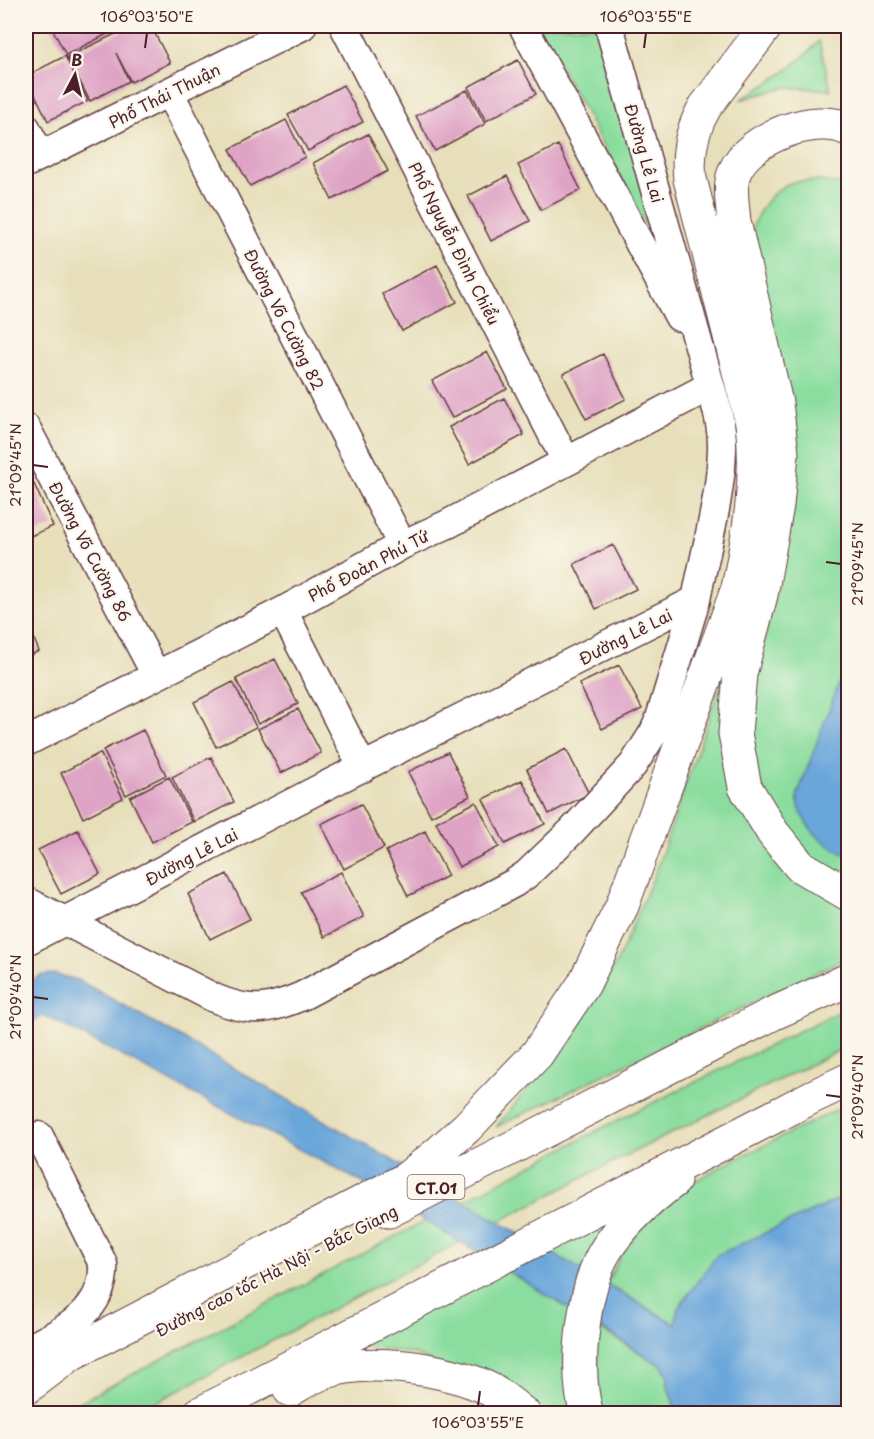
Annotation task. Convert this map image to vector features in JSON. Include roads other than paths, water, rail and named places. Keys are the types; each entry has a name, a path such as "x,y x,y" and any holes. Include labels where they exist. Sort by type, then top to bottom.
{"highway":[{"path":"26,1388 71,1354 406,1179 467,1127 537,1054 584,984 622,906 738,588 744,558 755,472 756,453 752,423 690,179 690,153 697,121 705,107 766,26"},
{"path":"849,129 826,123 808,125 792,129 768,140 752,150 741,161 734,172 732,192 734,222 776,403 782,454 777,505 761,595 740,674 735,733 745,787 773,833 800,866 849,894"},
{"name":"Đường cao tốc Hà Nội - Bắc Giang","path":"26,1400 762,1019 849,980"},
{"path":"198,1413 849,1080"},
{"path":"587,1413 582,1388 581,1355 587,1303 600,1261 614,1239 645,1205 673,1181 849,1097"},
{"path":"243,1413 323,1372 350,1367 376,1366 404,1366 431,1370 459,1378 482,1386 524,1413"}],"street":[{"name":"Phố Thái Thuận","path":"33,159 302,26"},
{"name":"Phố Nguyễn Đình Chiểu","path":"344,26 566,461"},
{"path":"523,26 708,377"},
{"name":"Đường Lê Lai","path":"28,940 321,788 696,600 719,481 722,447 708,377 609,26"},
{"name":"Đường Võ Cường 82","path":"169,92 402,545"},
{"path":"26,128 33,159"},
{"name":"Phố Đoàn Phú Tứ","path":"26,742 283,611 402,545 448,524 566,461 708,377"},
{"name":"Đường Võ Cường 86","path":"26,428 156,675"},
{"path":"26,901 214,998 241,1008 253,1009 278,1005 302,996 514,883 527,874 571,832 633,765 654,732 696,600"},
{"path":"283,611 363,768"},
{"path":"26,1143 39,1136 103,1264 104,1280 84,1313 64,1330 26,1350"}],"water":[{"path":"848,658 848,856 829,846 814,833 803,816 797,796"},
{"path":"54,974 78,980 180,1037 675,1324 678,1308 717,1255 848,1195 848,1413 677,1413 668,1387 668,1376 662,1366 369,1186 44,1015 26,1025 26,984 41,975"}]}
